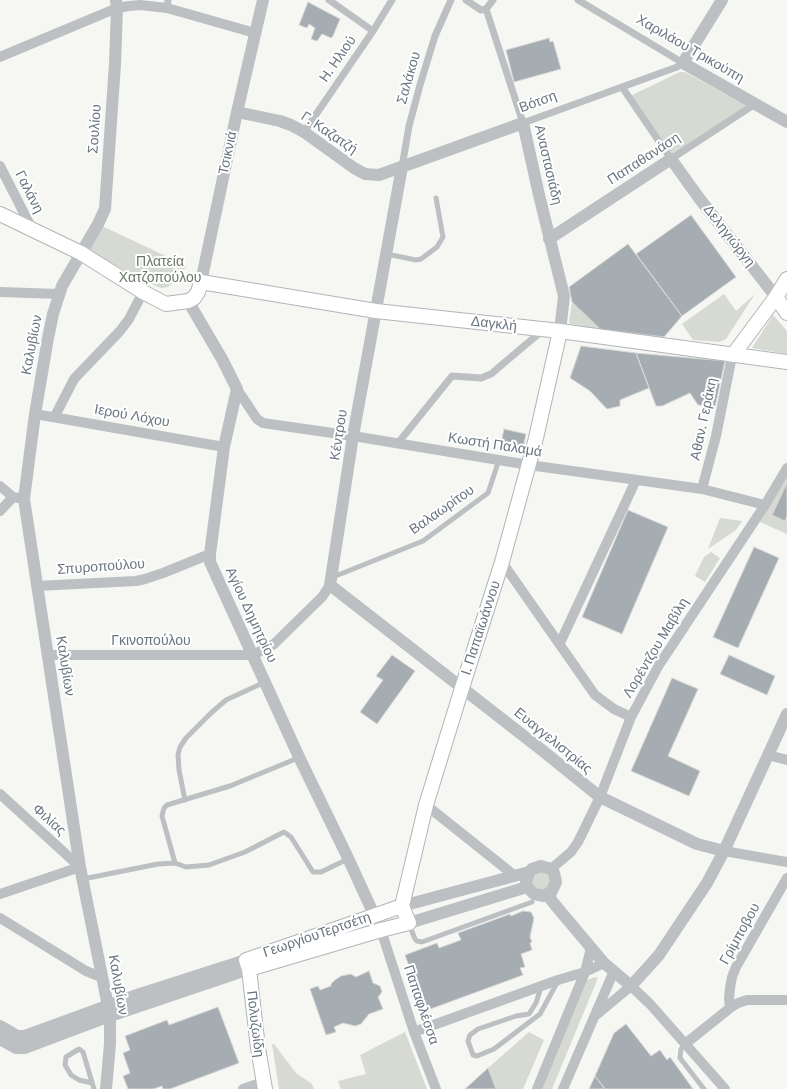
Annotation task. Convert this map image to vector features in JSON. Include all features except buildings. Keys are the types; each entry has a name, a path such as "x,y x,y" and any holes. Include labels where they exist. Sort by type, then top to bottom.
{"main road":[{"path":"0,214 81,253 143,292 166,304 188,301"},
{"path":"733,355 776,297 787,279"},
{"name":"Τσικνιά","path":"188,301 194,298 198,292 201,282"},
{"name":"Δαγκλή","path":"201,282 376,311 544,329 787,362"},
{"name":"Δεληγιώργη","path":"776,297 787,313"},
{"name":"Ι. Παπαϊωάννου","path":"402,906 426,805 502,562 529,465 560,331"},
{"path":"402,906 409,923"},
{"name":"ΓεωργίουΤερτσέτη","path":"248,964 402,906"},
{"name":"ΓεωργίουΤερτσέτη","path":"248,964 409,923"},
{"name":"Πολυζωίδη","path":"248,964 264,1086"}],"street":[{"name":"Τσικνιά","path":"201,282 237,112 264,0"},
{"path":"329,0 373,31"},
{"name":"Η. Ηλιού","path":"304,132 373,31 392,0"},
{"name":"Σαλάκου","path":"402,167 409,126 420,85 435,36 451,0"},
{"path":"466,0 480,10 486,9 493,0"},
{"name":"Χαριλάου Τρικούπη","path":"578,0 683,63 787,122"},
{"path":"683,63 722,0"},
{"path":"0,57 116,4 168,4 255,33"},
{"name":"Σουλίου","path":"81,253 98,224 105,208 115,64 116,4"},
{"name":"Αναστασιάδη","path":"486,9 523,123 549,239 564,296 560,331"},
{"name":"Βότση","path":"402,167 677,67 683,63"},
{"path":"622,87 671,159"},
{"name":"Παπαθανάση","path":"549,239 755,104"},
{"name":"Γ. Καζατζή","path":"237,112 280,121 291,125 304,132 343,161 365,174 378,175 402,167"},
{"name":"Δεληγιώργη","path":"671,159 699,198 776,297"},
{"name":"Γαλάνη","path":"0,166 33,230"},
{"name":"Κέντρου","path":"253,655 274,644 322,597 331,581 353,436 402,167"},
{"name":"Καλυβίων","path":"81,253 59,294 48,338 35,414 18,498 37,586 80,867 109,1011 110,1044 106,1089"},
{"path":"0,292 59,294"},
{"path":"55,416 74,379 120,331 129,319 143,292"},
{"path":"188,301 222,359 237,389"},
{"path":"398,444 452,376 481,378 491,374 544,329"},
{"name":"Αθαν. Γεράκη","path":"702,489 716,436 733,355"},
{"name":"Κωστή Παλαμά","path":"237,389 256,419 263,423 529,465 702,489 765,505"},
{"name":"Αγίου Δημητρίου","path":"237,389 224,446 210,562 299,757 381,930"},
{"name":"Ιερού Λόχου","path":"35,414 55,416 224,446"},
{"name":"Λορέντζου Μαβίλη","path":"551,869 571,852 578,842 600,797 631,717 658,665 765,505 787,468"},
{"path":"560,643 636,480"},
{"path":"0,486 18,498 0,511"},
{"name":"Σπυροπούλου","path":"37,586 136,581 163,573 210,554"},
{"path":"502,562 596,695 614,709 631,717"},
{"name":"Ευαγγελιστρίας","path":"331,581 462,688 600,797 697,844 711,849 787,862"},
{"name":"Γκινοπούλου","path":"48,655 253,655"},
{"path":"595,1016 631,986 659,955 704,889 724,851 787,714"},
{"path":"768,755 787,760"},
{"name":"Φιλίας","path":"0,794 80,867"},
{"path":"426,805 515,876"},
{"path":"541,866 551,869 554,873 556,882 552,891 548,894 538,896 534,894 527,887 527,877 529,872 532,869 541,866"},
{"path":"0,894 80,867"},
{"name":"ΓεωργίουΤερτσέτη","path":"402,906 529,872"},
{"name":"Γρίμποβου","path":"730,1008 730,988 736,967 787,878"},
{"name":"ΓεωργίουΤερτσέτη","path":"409,923 527,887"},
{"path":"548,894 552,901 604,963 650,1004 725,1089"},
{"path":"0,918 81,968 101,977"},
{"name":"Παπαφλέσσα","path":"381,930 414,1032 436,1089"},
{"path":"536,1089 585,972 591,948"},
{"path":"414,1032 558,980 585,972 604,963"},
{"name":"ΓεωργίουΤερτσέτη","path":"109,1011 248,964"},
{"path":"563,1089 614,971"},
{"path":"685,1044 738,1003 745,1001 787,1000"},
{"path":"0,1026 17,1036 25,1036 109,1011"},
{"path":"0,1039 16,1048 25,1048 109,1011"},
{"path":"243,1089 264,1086"}],"lane":[{"path":"387,254 416,260 421,259 437,246 443,237 436,198"},
{"name":"Βαλαωρίτου","path":"331,581 423,541 488,493 499,460"},
{"path":"186,800 179,770 178,755 180,747 186,738 226,700 266,682"},
{"path":"175,863 162,811 167,805 230,786 299,757"},
{"path":"83,879 147,865 175,863 186,867 209,865 245,852 284,832 291,837 313,872 321,872 348,858"},
{"path":"409,923 415,939 422,942 532,902"},
{"path":"542,986 536,1004 529,1014 516,1016 478,1029 471,1033 468,1041 472,1054 477,1056 494,1048 540,1014 558,980"},
{"path":"685,1044 681,1049 680,1058 704,1089"},
{"path":"92,1083 79,1080 71,1075 65,1065 66,1057 79,1050 82,1050 94,1089"}],"green space":[{"path":"680,72 685,72 747,106 670,156 630,96"},
{"name":"Πλατεία Χατζοπούλου","path":"102,226 187,266 168,287 161,288 156,286 90,253 87,249"},
{"path":"724,294 736,311 755,294 726,339 719,342 693,340 682,324"},
{"path":"572,302 600,329 570,324"},
{"path":"773,315 787,331 787,354 752,348"},
{"path":"787,478 787,534 760,522"},
{"path":"720,518 742,521 736,530 708,549"},
{"path":"711,552 720,558 705,582 695,576 704,557"},
{"path":"539,869 552,876 548,890 534,891 530,876"},
{"path":"595,977 598,978 552,1089 542,1089 587,980"},
{"path":"405,1032 427,1089 341,1089 338,1081 366,1074 360,1055"},
{"path":"529,1032 544,1040 523,1089 496,1089 488,1068"},
{"path":"272,1044 274,1044 296,1073 312,1084 314,1089 279,1089"}]}
